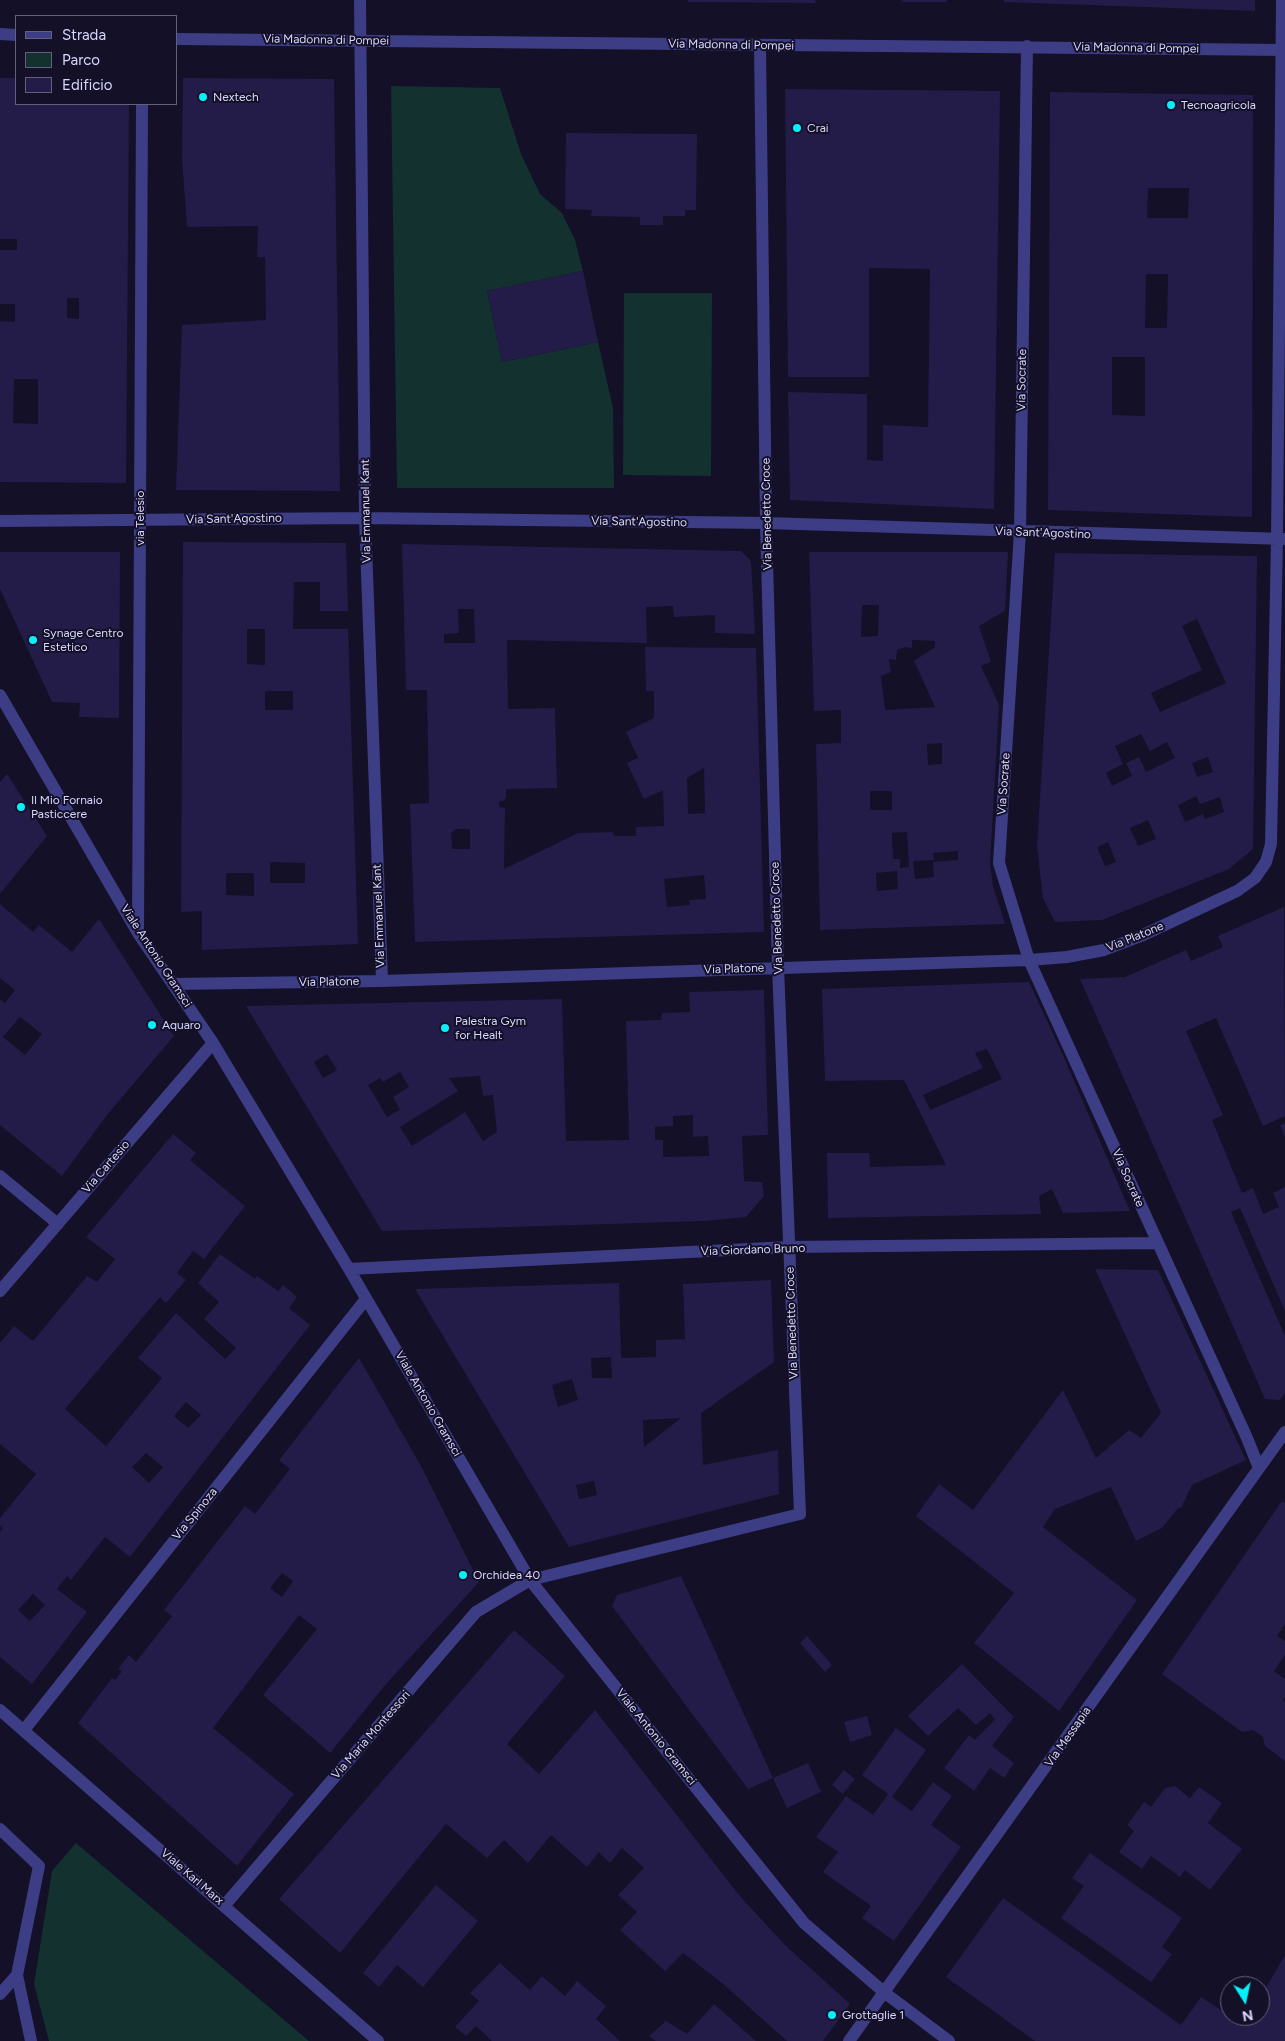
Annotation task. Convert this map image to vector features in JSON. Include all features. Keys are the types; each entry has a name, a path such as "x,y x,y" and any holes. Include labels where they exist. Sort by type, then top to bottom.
{"street":[{"name":"Via Emmanuel Kant","path":"360,0 365,518 382,981"},
{"name":"Via Platone","path":"174,984 382,981 1029,960 1067,957 1104,950 1141,936 1237,891 1255,878 1266,862 1271,844 1281,539 1282,0"},
{"path":"0,34 15,34"},
{"name":"Via Madonna di Pompei","path":"178,39 1283,50"},
{"name":"Via Benedetto Croce","path":"530,1580 800,1514 778,967 766,524 760,46"},
{"name":"Via Socrate","path":"1027,46 1020,532 999,863 1029,960 1259,1468"},
{"name":"via Telesio","path":"138,933 142,105"},
{"name":"Via Sant'Agostino","path":"0,521 365,518 766,524 1281,539"},
{"name":"Viale Antonio Gramsci","path":"0,695 138,933 213,1043 366,1299 530,1580 804,1923 885,1993 949,2041"},
{"name":"Via Cartesio","path":"0,1291 213,1043"},
{"path":"0,1176 58,1224"},
{"name":"Via Giordano Bruno","path":"348,1269 789,1248 1157,1243"},
{"name":"Via Spinoza","path":"24,1730 366,1299"},
{"name":"Via Messapia","path":"849,2041 1285,1432"},
{"name":"Via Maria Montessori","path":"224,1906 476,1612 530,1580"},
{"name":"Viale Karl Marx","path":"2,1715 24,1730 378,2041"},
{"path":"0,1829 39,1866 17,1975 31,2041"},
{"path":"0,1994 17,1975"}],"green space":[{"path":"391,86 500,88 521,154 540,194 562,213 575,240 583,271 487,291 502,362 598,342 613,408 614,488 397,488"},
{"path":"624,293 712,293 711,476 623,475"},
{"path":"76,1843 309,2041 49,2041 34,1984 52,1871"}],"building":[{"path":"688,0 815,0 816,3 688,2"},
{"path":"902,0 947,0 947,2 902,2"},
{"path":"1004,0 1255,0 1255,11 1004,2"},
{"path":"0,78 15,78 15,105 129,105 126,483 0,482 0,321 15,322 15,304 0,304 0,250 17,250 17,239 0,239","holes":["67,298 79,298 79,319 67,318","14,379 38,379 38,424 13,423"]},
{"path":"183,78 334,79 340,491 176,490 182,325 266,320 265,257 257,257 258,226 187,227 182,158"},
{"path":"785,89 1000,91 994,509 790,500 788,392 867,394 867,460 883,461 883,425 928,427 930,269 869,268 869,377 788,377"},
{"path":"1050,92 1253,95 1252,517 1048,510","holes":["1148,188 1189,188 1188,218 1147,218","1146,274 1168,274 1167,328 1145,328","1112,357 1145,357 1145,416 1112,415"]},
{"path":"566,133 697,134 696,210 685,210 685,216 663,216 663,225 640,225 640,217 591,216 592,210 565,209"},
{"path":"583,271 598,342 502,362 487,291"},
{"path":"183,542 346,543 348,611 320,611 320,582 294,582 293,629 348,629 358,944 202,950 202,911 181,912","holes":["247,629 265,629 265,665 247,664","265,691 293,691 293,710 265,710","270,862 305,863 305,883 270,883","226,873 254,873 254,896 226,895"]},
{"path":"402,544 741,551 751,561 755,634 715,633 715,615 674,617 673,606 646,607 647,643 507,640 508,709 555,708 557,788 506,789 506,798 503,801 499,801 499,807 505,808 504,869 578,833 613,832 614,836 636,836 636,827 664,826 663,790 644,799 627,763 638,758 626,732 654,718 654,691 646,691 645,647 756,648 764,932 415,942 410,804 429,803 427,690 406,690","holes":["458,609 474,609 475,643 444,643 444,634 459,633","704,768 705,813 688,814 687,778","456,829 470,829 470,849 452,849 451,833","704,875 706,899 689,900 690,905 667,907 664,879"]},
{"path":"0,552 120,552 119,718 79,717 80,703 52,702 0,589"},
{"path":"809,552 1008,552 1005,611 979,626 991,662 981,666 999,705 990,863 993,886 1005,924 820,930 816,744 841,743 841,710 814,711","holes":["862,605 879,605 878,636 861,637","912,640 935,641 935,647 914,661 935,707 885,710 881,676 891,672 889,659 896,660 897,650 905,647 912,648","942,743 942,764 928,765 927,744","870,791 892,791 892,810 870,810","907,832 909,867 900,868 900,859 893,859 892,833","958,851 958,860 933,862 934,877 915,879 913,861 934,860 933,853","897,871 898,889 877,891 876,873"]},
{"path":"1055,553 1257,556 1253,849 1229,869 1102,920 1055,922 1043,898 1037,846","holes":["1197,619 1226,683 1160,712 1151,693 1202,670 1182,626","1141,734 1150,751 1167,742 1175,758 1146,772 1139,757 1126,763 1132,776 1112,786 1106,773 1123,764 1115,746","1208,757 1213,772 1197,777 1192,763","1196,796 1200,804 1220,797 1224,812 1205,819 1203,814 1185,822 1178,805","1148,820 1156,839 1138,846 1130,828","1108,842 1116,862 1105,866 1097,847"]},
{"path":"7,774 47,836 0,894 0,782"},
{"path":"0,904 33,932 39,925 72,952 99,919 174,1036 107,1115 62,1176 0,1125 0,999 5,1003 15,990 0,978","holes":["20,1017 42,1034 25,1055 3,1037"]},
{"path":"1284,907 1285,1116 1263,1126 1216,1018 1186,1031 1223,1115 1212,1120 1242,1193 1253,1188 1263,1214 1279,1207 1273,1193 1285,1187 1285,1311 1240,1208 1231,1212 1285,1336 1285,1393 1280,1400 1265,1399 1080,979 1125,977 1186,950 1191,961 1223,947 1218,936"},
{"path":"1029,982 1062,1053 1130,1211 1063,1213 1052,1189 1039,1196 1041,1214 828,1218 827,1153 869,1153 870,1167 946,1165 904,1080 825,1081 822,989","holes":["987,1049 1002,1079 930,1110 923,1095 983,1068 975,1053"]},
{"path":"764,990 768,1135 742,1136 744,1181 762,1182 764,1196 746,1217 704,1221 382,1231 246,1006 562,999 566,1141 629,1140 626,1021 661,1020 662,1013 690,1012 689,992","holes":["327,1054 337,1070 323,1078 314,1062","400,1072 409,1087 393,1097 400,1110 387,1117 368,1085 380,1078 383,1082","480,1076 483,1096 493,1095 497,1132 483,1141 465,1112 412,1146 400,1127 458,1091 449,1078","693,1115 693,1137 708,1136 709,1156 663,1157 663,1140 655,1140 655,1127 673,1126 673,1116"]},
{"path":"1285,1123 1285,1137 1280,1125"},
{"path":"173,1134 196,1153 190,1160 245,1206 204,1259 193,1251 177,1273 186,1280 166,1303 160,1297 65,1409 106,1446 162,1378 138,1358 176,1313 225,1359 236,1348 204,1319 219,1302 198,1283 220,1254 255,1279 257,1276 278,1291 283,1285 297,1297 289,1308 310,1325 130,1557 105,1537 71,1580 67,1576 57,1589 87,1612 32,1684 0,1657 0,1532 3,1528 0,1525 0,1518 36,1474 0,1444 0,1343 14,1326 33,1341 87,1276 97,1282 115,1259 86,1237","holes":["186,1402 201,1415 188,1428 174,1416","146,1453 163,1467 149,1483 132,1467","33,1594 45,1605 30,1621 18,1610"]},
{"path":"1095,1269 1158,1270 1246,1460 1192,1485 1181,1508 1178,1508 1162,1528 1136,1541 1111,1487 1055,1509 1043,1527 1137,1600 1059,1711 974,1643 1014,1593 916,1516 939,1484 973,1510 1063,1390 1096,1458 1129,1430 1141,1438 1161,1413"},
{"path":"771,1280 774,1362 701,1413 703,1465 778,1450 779,1494 569,1547 415,1289 619,1283 621,1358 656,1357 656,1340 685,1339 683,1284","holes":["611,1357 612,1378 592,1378 591,1358","572,1379 578,1400 558,1407 552,1385","681,1418 644,1447 643,1420","594,1481 597,1495 579,1499 576,1485"]},
{"path":"359,1358 421,1466 479,1582 386,1684 330,1753 263,1695 317,1629 299,1615 213,1728 294,1794 237,1866 78,1723 112,1678 115,1680 122,1671 118,1669 129,1655 136,1662 172,1616 164,1610 245,1506 255,1514 290,1469 279,1460","holes":["282,1573 293,1581 282,1597 270,1588"]},
{"path":"1282,1501 1285,1503 1285,1624 1277,1636 1285,1641 1285,1655 1274,1671 1285,1679 1285,1697 1283,1700 1285,1702 1285,1761 1265,1746 1263,1737 1253,1730 1242,1732 1162,1674"},
{"path":"681,1576 773,1778 748,1789 612,1606 617,1595"},
{"path":"514,1630 565,1676 507,1744 539,1774 595,1710 739,1895 785,1945 850,2004 823,2041 787,2041 722,1983 683,1953 665,1971 620,1930 637,1912 618,1895 644,1868 622,1848 610,1863 599,1852 587,1867 551,1835 528,1863 504,1840 487,1858 446,1824 340,1953 279,1899"},
{"path":"807,1636 832,1665 825,1672 800,1643"},
{"path":"962,1664 1014,1717 992,1746 1014,1763 1004,1778 990,1768 974,1791 944,1768 969,1735 975,1740 995,1720 990,1713 976,1725 958,1708 928,1736 908,1716"},
{"path":"867,1716 872,1735 850,1742 844,1722"},
{"path":"896,1728 926,1750 892,1797 912,1811 933,1782 952,1796 931,1825 961,1847 894,1941 862,1918 871,1906 823,1872 838,1852 816,1837 846,1796 873,1815 888,1794 862,1775"},
{"path":"808,1763 821,1792 787,1808 773,1778"},
{"path":"844,1770 855,1779 843,1794 832,1785"},
{"path":"1175,1786 1190,1798 1199,1787 1222,1803 1208,1823 1242,1849 1210,1890 1185,1870 1180,1877 1151,1856 1142,1869 1119,1852 1134,1831 1127,1825 1144,1802 1151,1807 1165,1788"},
{"path":"1090,1853 1182,1918 1162,1947 1172,1954 1151,1982 1061,1918 1084,1886 1072,1878"},
{"path":"436,1885 478,1921 423,1987 397,1965 379,1987 363,1973"},
{"path":"1003,1898 1181,2025 1201,1997 1220,2009 1220,2026 1270,2026 1270,1981 1285,1955 1285,2041 1035,2041 946,1977"},
{"path":"500,1963 530,1990 542,1976 565,1996 577,1981 606,2006 596,2019 620,2041 492,2041 476,2026 466,2036 455,2027 479,2001 470,1993"},
{"path":"714,2004 756,2041 656,2041 649,2036 666,2021 687,2034"}],"place":[{"name":"Nextech","path":"203,97"},
{"name":"Tecnoagricola","path":"1171,105"},
{"name":"Crai","path":"797,128"},
{"name":"Synage Centro Estetico","path":"33,640"},
{"name":"Il Mio Fornaio Pasticcere","path":"21,807"},
{"name":"Aquaro","path":"152,1025"},
{"name":"Palestra Gym for Healt","path":"445,1028"},
{"name":"Orchidea 40","path":"463,1575"},
{"name":"Grottaglie 1","path":"832,2015"}]}
